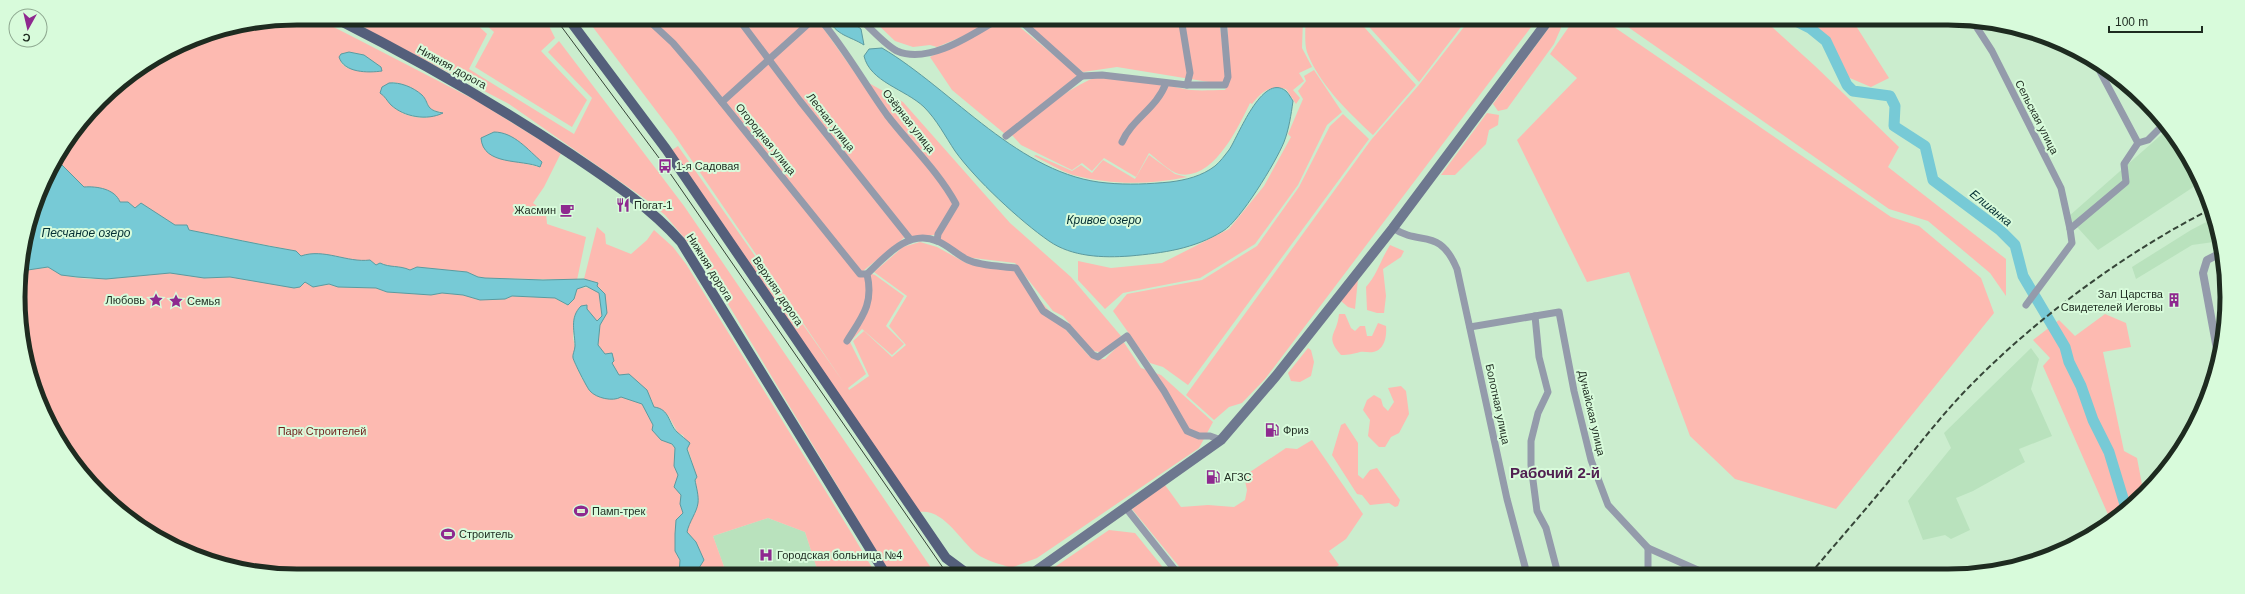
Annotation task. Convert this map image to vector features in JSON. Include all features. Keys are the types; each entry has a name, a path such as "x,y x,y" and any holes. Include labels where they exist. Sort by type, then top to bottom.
{"main road":[{"name":"Нижняя дорога","path":"348,25 488,100 610,180 662,220 681,242 882,569"},
{"name":"Верхняя дорога","path":"573,25 666,149 946,558 959,569"},
{"path":"1039,569 1221,440 1276,376 1393,228 1545,25"}],"street":[{"name":"Огородная улица","path":"654,25 673,43 722,102 860,274 867,274"},
{"name":"Лесная улица","path":"742,25 910,240"},
{"path":"722,102 807,25"},
{"name":"Озёрная улица","path":"825,25 887,115 934,171 956,204 938,234 937,241"},
{"path":"868,25 896,51 915,55 933,52 968,38 989,25"},
{"path":"1025,25 1082,76"},
{"path":"1182,25 1190,73 1187,85"},
{"path":"1006,136 1082,76 1126,76 1187,85 1225,85 1228,77 1224,25"},
{"name":"Сельская улица","path":"1976,27 1992,51 2061,188 2070,229 2072,243 2026,306"},
{"path":"2100,72 2138,143"},
{"path":"1122,142 1127,131 1156,104 1166,83"},
{"path":"2070,229 2126,182 2124,164 2138,143 2148,140 2161,127"},
{"name":"Болотная улица","path":"1393,228 1403,234 1439,242 1454,260 1507,498 1526,569"},
{"path":"847,341 866,310 870,287 867,274 900,244 910,240 924,238 937,241 968,261 1016,268 1043,311 1068,327 1093,356 1098,357 1127,336 1164,391 1187,431 1199,436 1210,436 1221,440"},
{"path":"2216,346 2203,273 2207,260 2217,254"},
{"name":"Дунайская улица","path":"1470,327 1559,312 1574,391 1591,460 1608,505 1648,548 1695,569"},
{"path":"1535,316 1539,357 1548,392 1538,413 1531,441 1531,465 1537,511 1546,528 1557,569"},
{"path":"1126,508 1174,569"},
{"path":"1648,548 1648,569"}],"shaded area":[{"path":"2165,132 2184,161 2196,185 2098,250 2068,217"},
{"path":"2209,221 2215,242 2192,245 2136,279 2132,267 2191,230"},
{"path":"2031,348 2039,359 2031,389 2052,436 2019,449 2025,462 1973,491 1956,498 1970,530 1951,539 1945,535 1923,540 1908,501 1951,448 1944,433"},
{"name":"Городская больница №4","path":"768,518 805,532 817,569 725,569 713,536"}],"green space":[{"path":"330,25 477,101 561,153 544,187 533,203 546,213 547,224 586,237 577,280 485,278 478,277 467,272 417,267 410,270 380,263 376,265 370,260 358,261 321,254 301,256 296,251 189,230 187,225 175,225 120,202 92,187 84,187 60,163 61,161 81,131 118,92 131,81 161,61 210,39 244,30 261,27","holes":["349,52 364,55 381,67 379,71 347,68 341,63 341,54","394,82 415,91 424,98 430,108 442,112 434,116 424,118 415,117 397,110 385,96 382,87","494,132 509,136 522,144 532,154 540,167 492,156 481,138"]},
{"path":"362,25 477,25 487,34 469,69 574,134 592,98 548,52 559,41 684,206 932,569 887,569 710,274 686,240 665,215 648,201 509,104 368,30"},
{"path":"486,25 548,25 555,38 541,51 587,100 572,127 475,67 494,32"},
{"path":"591,25 821,25 858,77 903,102 1010,223 1071,277 1121,336 1106,353 1093,351 1063,316 1053,311 1015,263 965,257 935,235 905,237 863,271 875,275 904,296 886,326 904,344 892,355 862,329 850,342 866,374 848,388 849,390 869,376 853,341 864,331 892,357 906,345 889,326 907,296 874,272 903,247 920,242 937,247 968,264 1009,265 1089,356 1096,359 1105,359 1123,341 1141,368 1161,375 1213,422 1199,448 1037,558 1011,568 977,554 944,520 928,512 919,512 672,150 678,146 844,383 673,133"},
{"path":"878,25 982,25 971,33 937,47 930,45 913,47 895,41"},
{"path":"989,25 1017,25 1078,75 1005,134 952,90 930,57"},
{"path":"1025,25 1220,25 1226,78 1221,84 1117,67 1083,72"},
{"path":"1227,25 1303,25 1302,48 1312,67 1299,73 1304,81 1293,90 1300,98 1296,104 1286,89 1275,88 1263,92 1252,104 1250,103 1239,126 1223,150 1203,169 1191,174 1175,173 1149,153 1136,177 1104,158 1092,171 1082,163 1072,170 1021,145 1011,134 1069,91 1089,80 1099,77 1125,77 1191,90 1225,90 1230,80"},
{"path":"1305,25 1362,25 1416,85 1373,135 1335,97 1319,75 1307,52"},
{"path":"1367,25 1462,25 1419,82"},
{"path":"1465,25 1533,25 1265,379 1242,403 1229,407 1214,420 1186,395 1371,140 1418,86"},
{"path":"1551,25 1561,25 1554,44 1507,109 1498,111 1493,104"},
{"path":"1570,25 1611,25 1891,217 1919,226 1981,278 1994,313 1836,509 1735,479 1690,436 1629,272 1587,282 1517,140 1577,78 1550,54"},
{"path":"1625,25 1770,25 1815,66 1899,147 1888,167 2006,259 2006,296 1990,273 1928,221 1889,209"},
{"path":"1810,25 1855,25 1889,78 1871,87 1845,76 1825,37"},
{"path":"1314,70 1342,112 1327,125 1298,185 1255,244 1200,278 1123,293 1105,309 1078,280 1078,261 1111,268 1162,263 1229,229 1264,186 1291,137 1288,134 1303,99 1298,91 1306,81 1304,76"},
{"path":"1487,113 1499,115 1498,125 1489,130 1486,144 1455,175 1441,175"},
{"path":"1343,114 1369,139 1188,385 1163,367 1150,363 1113,311 1127,294 1202,280 1257,246 1299,187 1330,126"},
{"path":"1036,155 1072,171 1081,165 1092,173 1103,160 1135,179 1149,155 1175,174 1187,177 1144,183 1101,181 1073,175 1058,169 1034,156"},
{"path":"597,227 605,234 606,244 631,254 647,240 654,230 673,247 686,264 873,569 817,569 805,532 768,518 713,536 725,569 700,569 704,560 696,542 687,532 690,518 696,512 697,492 692,461 683,435 678,433 668,415 654,408 652,400 619,375 598,345 600,325 607,313 601,289 596,286 598,283 584,279"},
{"path":"1390,245 1404,251 1401,257 1383,269 1386,296 1384,313 1377,313 1367,310 1366,287"},
{"name":"Парк Строителей","path":"48,267 62,274 77,278 92,279 174,273 206,277 230,277 300,287 305,282 313,287 329,284 338,287 376,288 387,292 431,295 442,293 463,295 480,300 505,299 512,296 555,298 567,305 574,299 577,289 588,288 593,290 599,293 602,317 596,322 587,309 574,316 573,338 575,347 573,358 582,379 587,383 642,404 653,425 675,448 674,466 678,475 683,513 676,520 675,551 680,560 679,569 297,569 261,567 210,555 177,541 161,533 131,513 118,502 81,463 61,433 39,384 30,350 27,333 25,297 26,270"},
{"path":"1358,279 1355,309 1348,307 1341,301"},
{"path":"1339,314 1345,314 1351,328 1355,331 1360,326 1365,326 1367,336 1372,336 1378,323 1386,326 1386,334 1383,345 1377,351 1373,352 1341,355 1332,339"},
{"path":"2105,314 2126,323 2131,347 2103,352 2124,451 2137,458 2142,487 2127,502 2109,516 2043,366 2050,358 2033,340 2059,320 2075,336"},
{"path":"1308,348 1311,350 1314,362 1311,376 1300,382 1291,381 1288,373"},
{"path":"1401,386 1406,391 1409,414 1399,433 1391,437 1385,447 1379,447 1368,436 1370,420 1363,410 1367,400 1374,395 1381,399 1383,406 1388,411 1394,402 1388,388"},
{"path":"1345,423 1358,443 1358,475 1363,479 1370,470 1377,468 1400,500 1398,506 1395,507 1389,503 1370,505 1362,495 1357,494 1332,455 1341,425"},
{"path":"1312,440 1363,514 1346,539 1329,551 1339,565 1333,569 1181,569 1132,509 1165,485 1181,507 1208,505 1234,507 1245,500 1247,490 1244,476 1286,448 1297,449"},
{"path":"1109,530 1135,533 1164,569 1052,569"}],"water":[{"path":"832,25 856,25 861,29 864,45 844,35"},
{"name":"Кривое озеро","path":"882,48 935,86 988,129 1016,148 1045,165 1075,177 1107,183 1146,184 1170,182 1194,177 1210,169 1215,166 1229,150 1252,108 1268,90 1277,88 1286,91 1289,95 1293,101 1290,122 1280,151 1257,190 1239,216 1223,231 1201,242 1166,252 1120,257 1088,255 1058,246 1037,233 986,187 955,151 929,112 916,101 881,79 873,72 864,56 869,49"},
{"path":"349,52 364,55 381,67 382,71 364,72 351,69 342,62 339,57 341,54"},
{"path":"389,83 402,84 415,90 422,95 430,108 437,112 443,113 430,117 423,117 409,115 396,109 380,93 382,87"},
{"path":"494,132 508,135 520,142 542,162 540,167 504,160 489,153 483,147 481,138"},
{"name":"Песчаное озеро","path":"60,163 84,187 94,187 110,191 118,198 120,202 128,202 135,208 141,203 175,225 187,225 189,230 296,251 301,256 318,254 353,260 370,260 376,265 380,263 387,266 410,270 417,267 467,272 478,277 485,278 543,280 584,279 598,283 597,286 605,294 607,313 600,325 598,345 605,354 612,353 614,361 612,363 619,375 629,374 647,390 654,407 663,410 666,413 677,432 690,443 687,449 697,477 695,480 698,500 696,510 687,532 696,542 704,560 700,569 679,569 680,560 675,551 675,534 676,520 683,513 680,504 681,495 674,487 678,475 674,466 675,448 672,444 661,440 652,430 653,425 642,404 621,397 609,399 596,396 590,391 573,358 575,346 574,320 577,311 581,306 587,305 587,309 597,321 602,316 599,293 586,286 577,289 574,299 568,305 555,298 512,296 505,299 480,300 463,295 442,293 431,295 387,292 376,288 338,287 329,284 313,287 305,282 300,287 294,288 230,277 204,278 170,273 106,279 77,277 61,275 48,267 26,270 30,244 39,210"}],"waterway":[{"name":"Елшанка","path":"1804,25 1826,41 1847,85 1853,91 1890,96 1895,106 1894,126 1925,146 1933,180 2000,230 2015,245 2023,276 2065,347 2069,362 2081,386 2093,420 2109,452 2125,504"}],"tram line":[{"path":"560,25 665,166 944,569"}],"railway":[{"path":"1814,569 1948,410 1993,363 2051,313 2082,289 2113,267 2178,226 2206,211"}],"place":[{"name":"1-я Садовая","path":"665,166"},
{"name":"Погат-1","path":"623,205"},
{"name":"Жасмин","path":"567,210"},
{"name":"Любовь","path":"156,300"},
{"name":"Зал Царства Свидетелей Иеговы","path":"2174,300"},
{"name":"Семья","path":"176,301"},
{"name":"Фриз","path":"1272,430"},
{"name":"АГЗС","path":"1213,477"},
{"name":"Памп-трек","path":"581,511"},
{"name":"Строитель","path":"448,534"},
{"name":"Городская больница №4","path":"766,555"}],"district":[{"name":"Рабочий 2‑й","path":"1555,473"}]}
